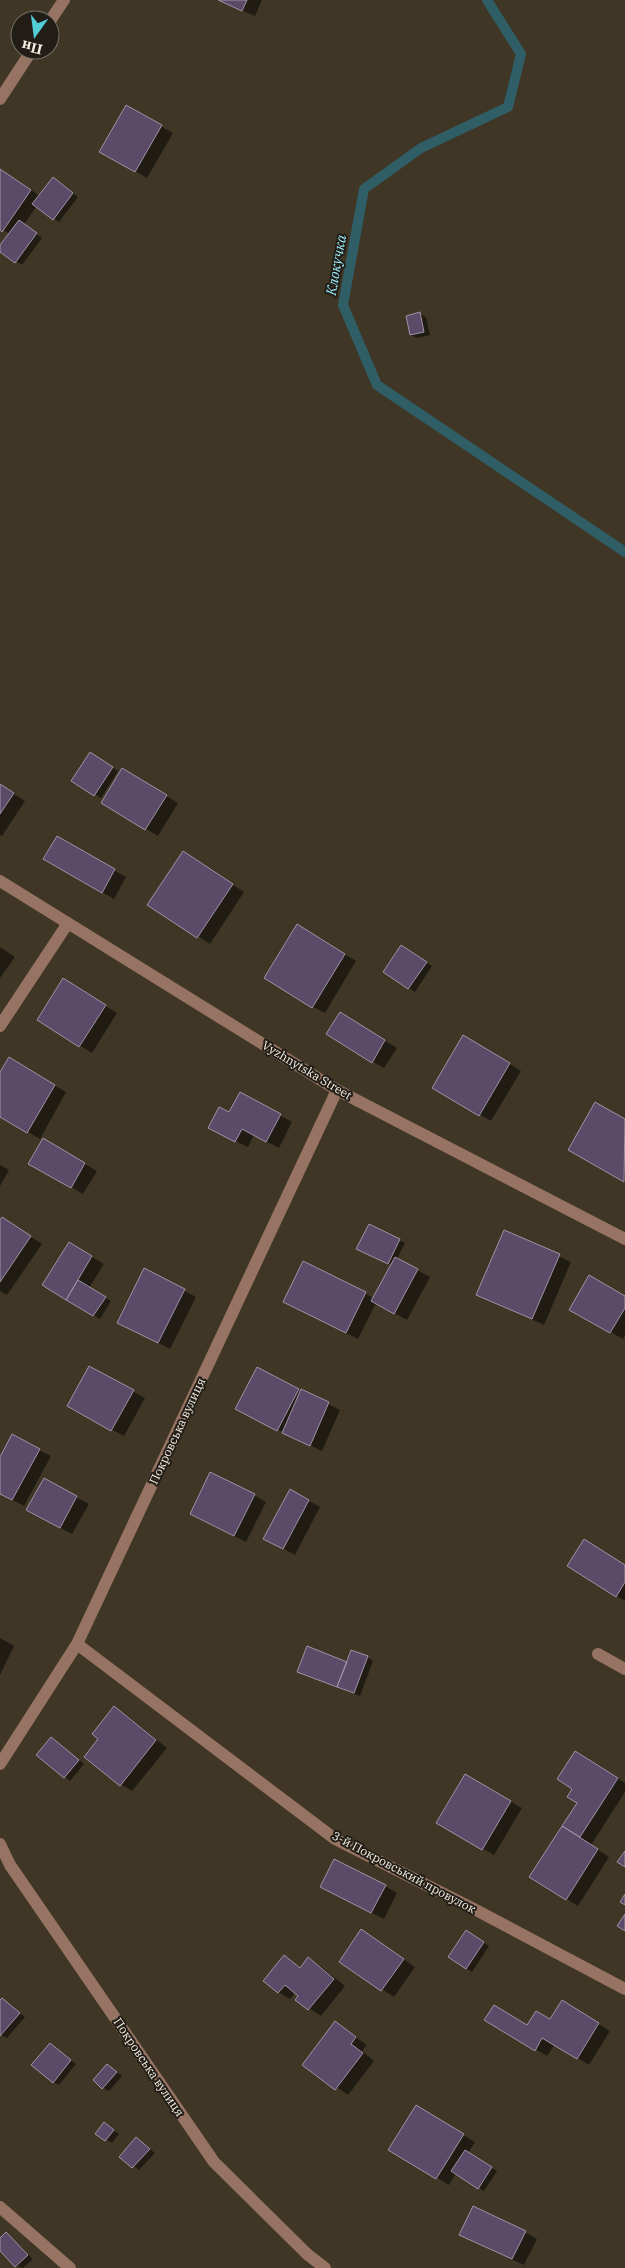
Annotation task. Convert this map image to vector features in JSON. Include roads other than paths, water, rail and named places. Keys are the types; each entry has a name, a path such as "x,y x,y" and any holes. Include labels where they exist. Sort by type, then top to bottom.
{"street":[{"path":"0,100 26,60"},
{"name":"Vyzhnytska Street","path":"0,881 337,1090 625,1239"},
{"path":"0,1026 68,923"},
{"name":"Покровська вулиця","path":"0,1764 76,1644 337,1090"},
{"name":"3-й Покровський провулок","path":"76,1644 336,1839 625,1989"},
{"path":"598,1654 625,1669"},
{"name":"Покровська вулиця","path":"0,1844 10,1865 214,2162 307,2254 325,2268"},
{"path":"0,2207 70,2268"}],"waterway":[{"name":"Клокучка","path":"487,0 521,54 508,107 421,148 364,189 343,305 377,385 625,552"}]}
